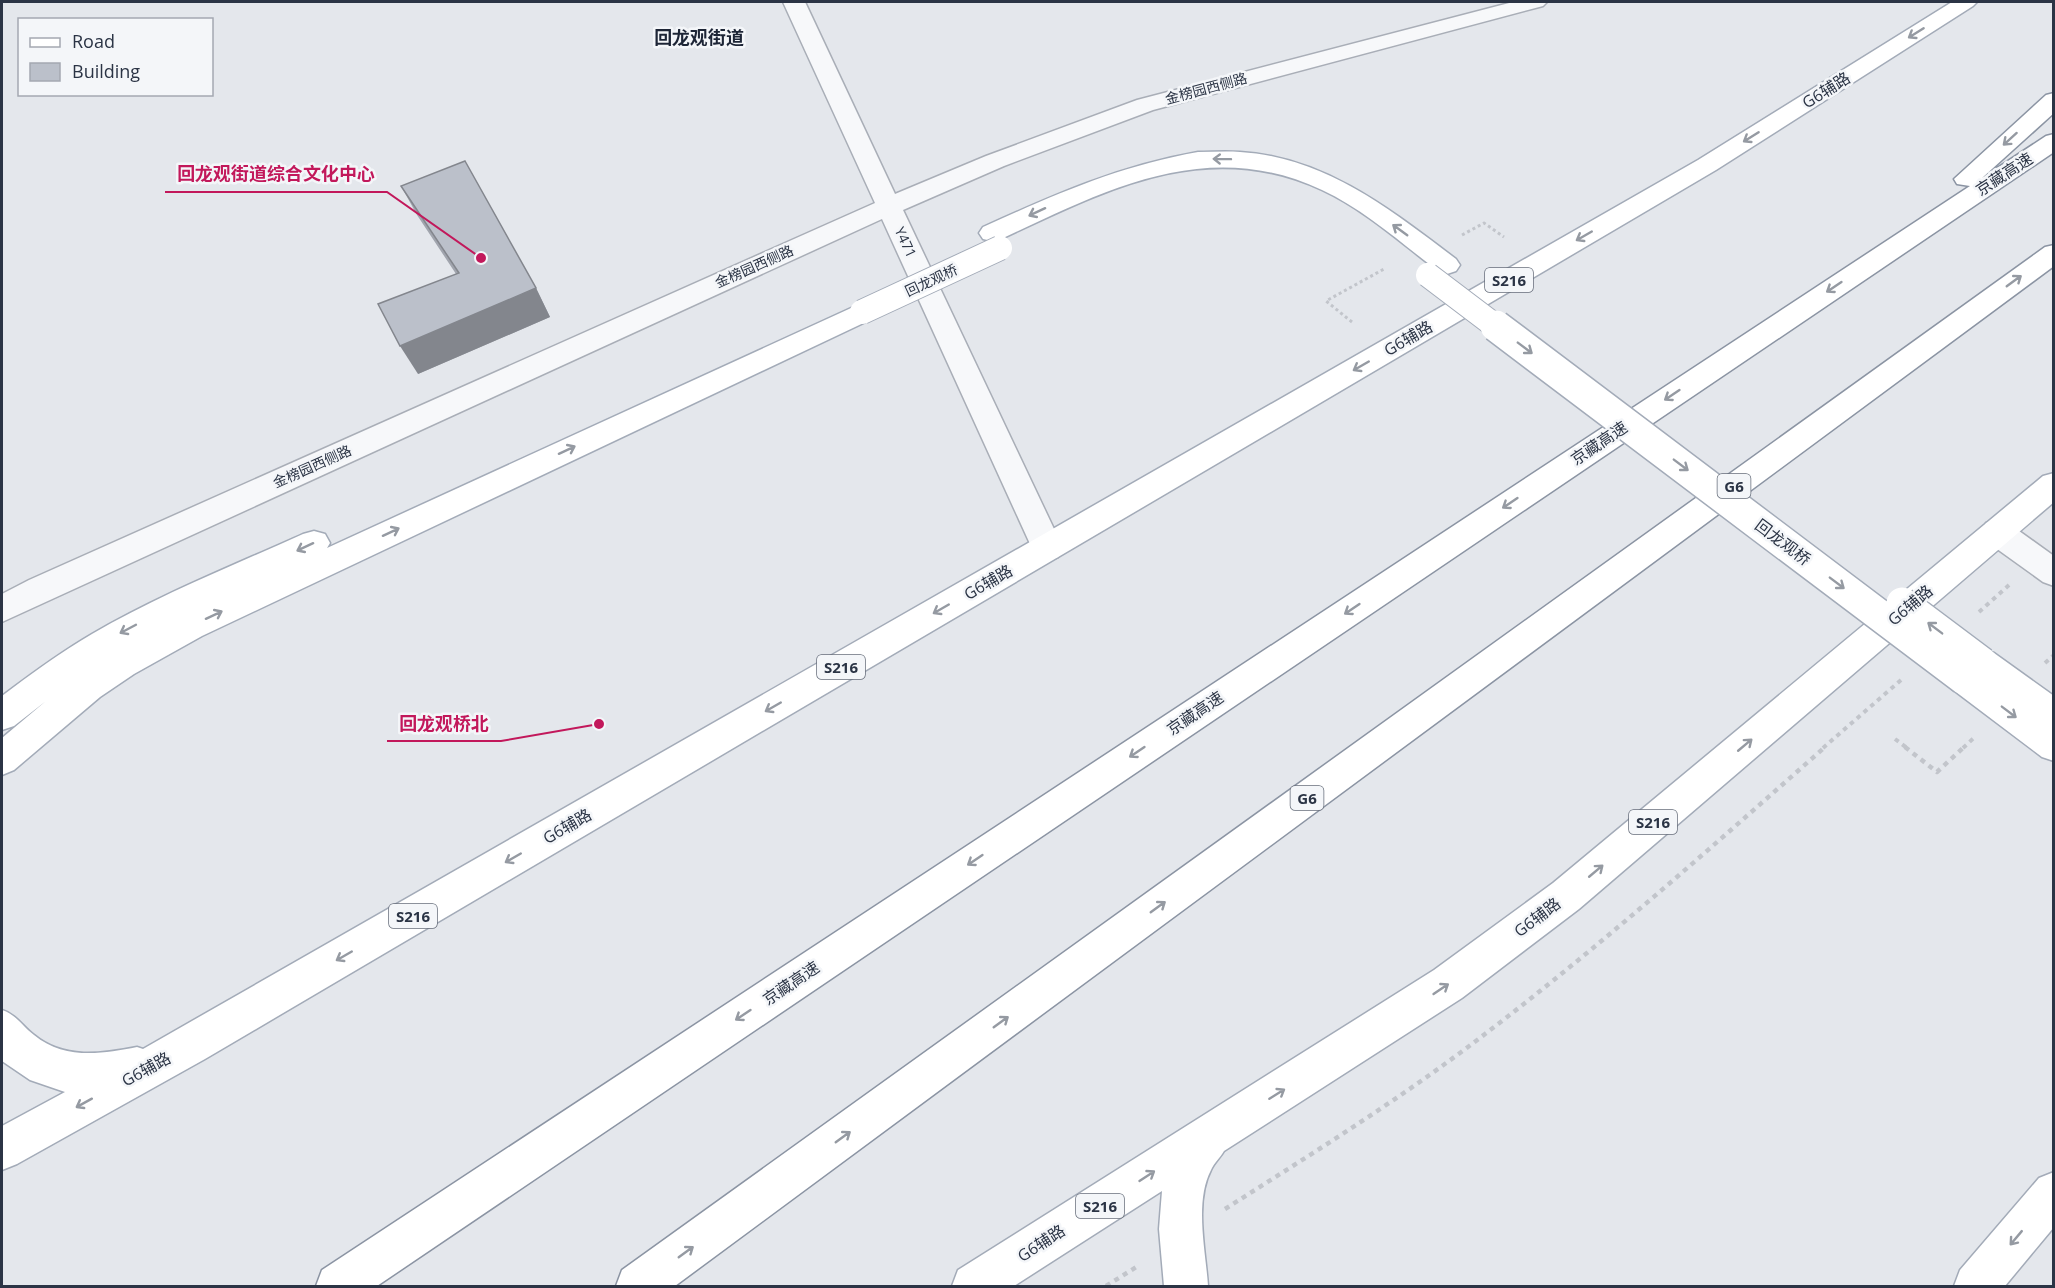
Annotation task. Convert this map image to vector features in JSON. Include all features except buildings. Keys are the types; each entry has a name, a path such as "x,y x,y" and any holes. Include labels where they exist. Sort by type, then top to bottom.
{"main road":[{"name":"G6辅路","path":"2,1149 191,1045 1707,165 1966,2"},
{"path":"1883,254 2054,100"},
{"name":"京藏高速","path":"338,1287 2054,141"},
{"name":"回龙观桥","path":"858,304 996,241 1129,192 1173,181 1222,177 1276,184 1301,191 1327,202 1438,269 1973,671"},
{"name":"G6","path":"1492,662 2054,253"},
{"path":"8,710 84,656 148,619 858,304"},
{"path":"2,759 57,711 122,664 190,626 858,304"},
{"name":"G6","path":"638,1287 1956,324"},
{"name":"G6辅路","path":"974,1287 1448,984 1566,896 1997,532 2050,492"},
{"path":"1973,671 2054,716"},
{"path":"1973,671 2054,746"},
{"path":"2,774 25,742 57,711"},
{"path":"2,1030 11,1044 30,1059 52,1070 76,1073 129,1068 158,1061 191,1045"},
{"path":"1186,1287 1181,1238 1183,1193 1195,1157 1204,1143 1227,1125"},
{"path":"1976,1287 2054,1193"}],"street":[{"name":"Y471","path":"794,2 1047,548"},
{"name":"金榜园西侧路","path":"2,609 62,579 889,206 1006,156 1145,105 1536,2"},
{"path":"1997,532 2054,573"}],"path":[{"path":"1459,236 1484,223 1504,237"},
{"path":"1352,322 1326,300 1384,269"},
{"path":"1895,739 1937,772 1983,730"}],"place":[{"name":"回龙观街道综合文化中心","path":"481,258"},
{"name":"回龙观桥北","path":"599,724"}],"district":[{"name":"回龙观街道","path":"699,37"}]}
